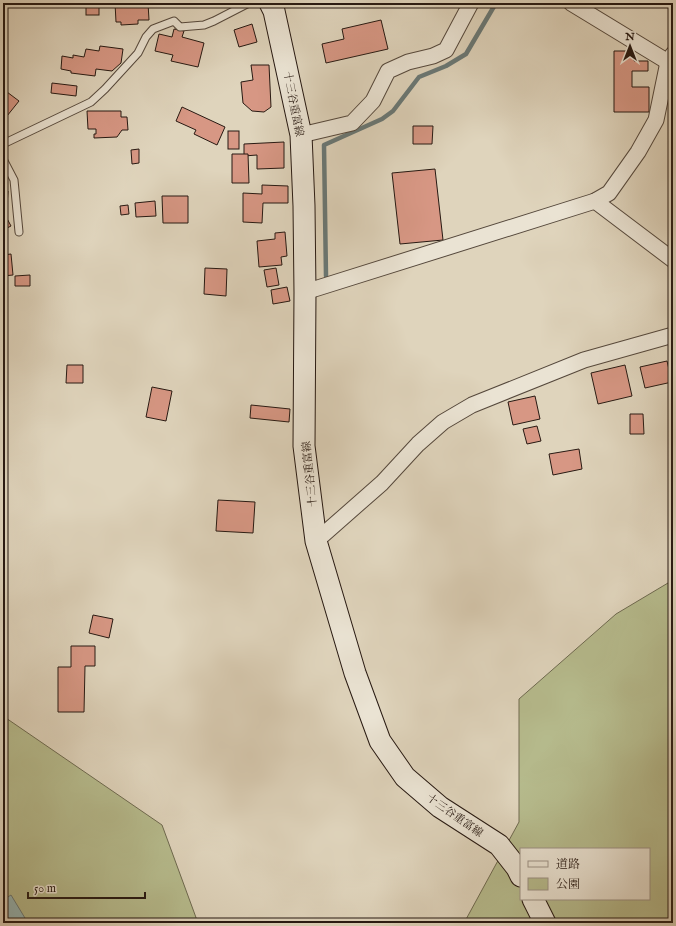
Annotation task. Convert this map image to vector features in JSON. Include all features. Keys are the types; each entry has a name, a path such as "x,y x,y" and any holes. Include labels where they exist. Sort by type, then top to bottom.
{"main road":[{"name":"十三谷重富線","path":"270,3 274,11 301,135 305,292 304,446 316,541 355,673 380,741 405,777 440,807 499,845 520,874"},
{"path":"534,900 545,923"}],"street":[{"path":"301,135 352,123 373,101 388,71 408,62 432,56 446,50 471,3"},
{"path":"305,292 595,201 609,193 638,152 656,120 670,58 571,3"},
{"path":"595,201 673,260"},
{"path":"316,541 382,483 423,440 443,422 472,405 584,360 673,335"}],"lane":[{"path":"3,144 91,102 138,53 146,37 153,29 174,21 180,27 204,25 249,3"},
{"path":"3,159 14,180 19,232"}],"green space":[{"path":"673,580 673,923 464,923 519,822 519,699 616,614"},
{"path":"3,716 162,825 198,923 3,923"}],"water":[{"path":"11,895 28,923 3,923 3,900"}],"building":[{"path":"86,3 99,3 99,15 86,15"},
{"path":"115,3 148,3 149,20 138,20 138,24 121,25 121,22 116,22"},
{"path":"192,3 204,3 194,7"},
{"path":"381,20 388,49 326,63 322,44 344,39 342,29"},
{"path":"252,24 257,42 239,47 234,30"},
{"path":"174,29 184,31 182,37 204,43 198,67 171,61 173,55 155,51 159,34 172,37"},
{"path":"100,46 123,49 121,63 112,71 96,69 95,76 71,73 71,71 61,69 62,56 73,58 73,55 84,57 86,49 99,51"},
{"path":"614,51 634,51 634,61 648,61 648,71 632,71 632,87 649,87 649,112 614,112"},
{"path":"251,65 269,65 271,107 264,112 252,111 243,103 241,82 253,80"},
{"path":"52,83 77,86 76,96 51,93"},
{"path":"3,89 19,101 7,116 3,113"},
{"path":"182,107 225,127 217,145 194,134 196,130 176,121"},
{"path":"87,111 121,111 121,117 127,117 128,130 122,130 117,137 94,138 96,129 88,129"},
{"path":"413,126 433,126 432,144 413,144"},
{"path":"228,131 239,131 239,149 228,149"},
{"path":"284,142 284,168 257,169 257,155 244,156 244,144"},
{"path":"139,149 139,163 132,164 131,150"},
{"path":"232,154 248,154 249,183 232,183"},
{"path":"435,169 443,240 400,244 392,173"},
{"path":"262,185 288,186 288,203 263,203 262,223 243,222 243,193 262,194"},
{"path":"3,191 8,191 7,206 3,206"},
{"path":"162,196 188,196 188,223 163,223"},
{"path":"155,201 156,216 136,217 135,203"},
{"path":"128,205 129,214 121,215 120,206"},
{"path":"3,211 11,226 3,230"},
{"path":"285,232 287,256 281,257 282,265 259,267 257,241 275,239 275,233"},
{"path":"11,254 13,275 3,276 3,255"},
{"path":"205,268 227,269 226,296 204,294"},
{"path":"276,268 279,285 267,287 264,270"},
{"path":"30,275 30,286 15,286 15,276"},
{"path":"287,287 290,301 273,304 271,290"},
{"path":"667,361 672,382 645,388 640,367"},
{"path":"67,365 83,365 83,383 66,383"},
{"path":"625,365 632,396 598,404 591,373"},
{"path":"152,387 172,391 166,421 146,417"},
{"path":"535,396 540,419 513,425 508,402"},
{"path":"251,405 290,409 289,422 250,418"},
{"path":"630,414 643,414 644,434 630,434"},
{"path":"537,426 541,441 527,444 523,429"},
{"path":"579,449 582,469 553,475 549,454"},
{"path":"218,500 255,502 253,533 216,531"},
{"path":"93,615 113,619 109,638 89,633"},
{"path":"71,646 95,646 95,666 85,666 84,712 58,712 58,667 71,667"}],"waterway":[{"path":"326,276 324,145 382,119 393,111 419,77 446,66 466,54 496,3"}]}
